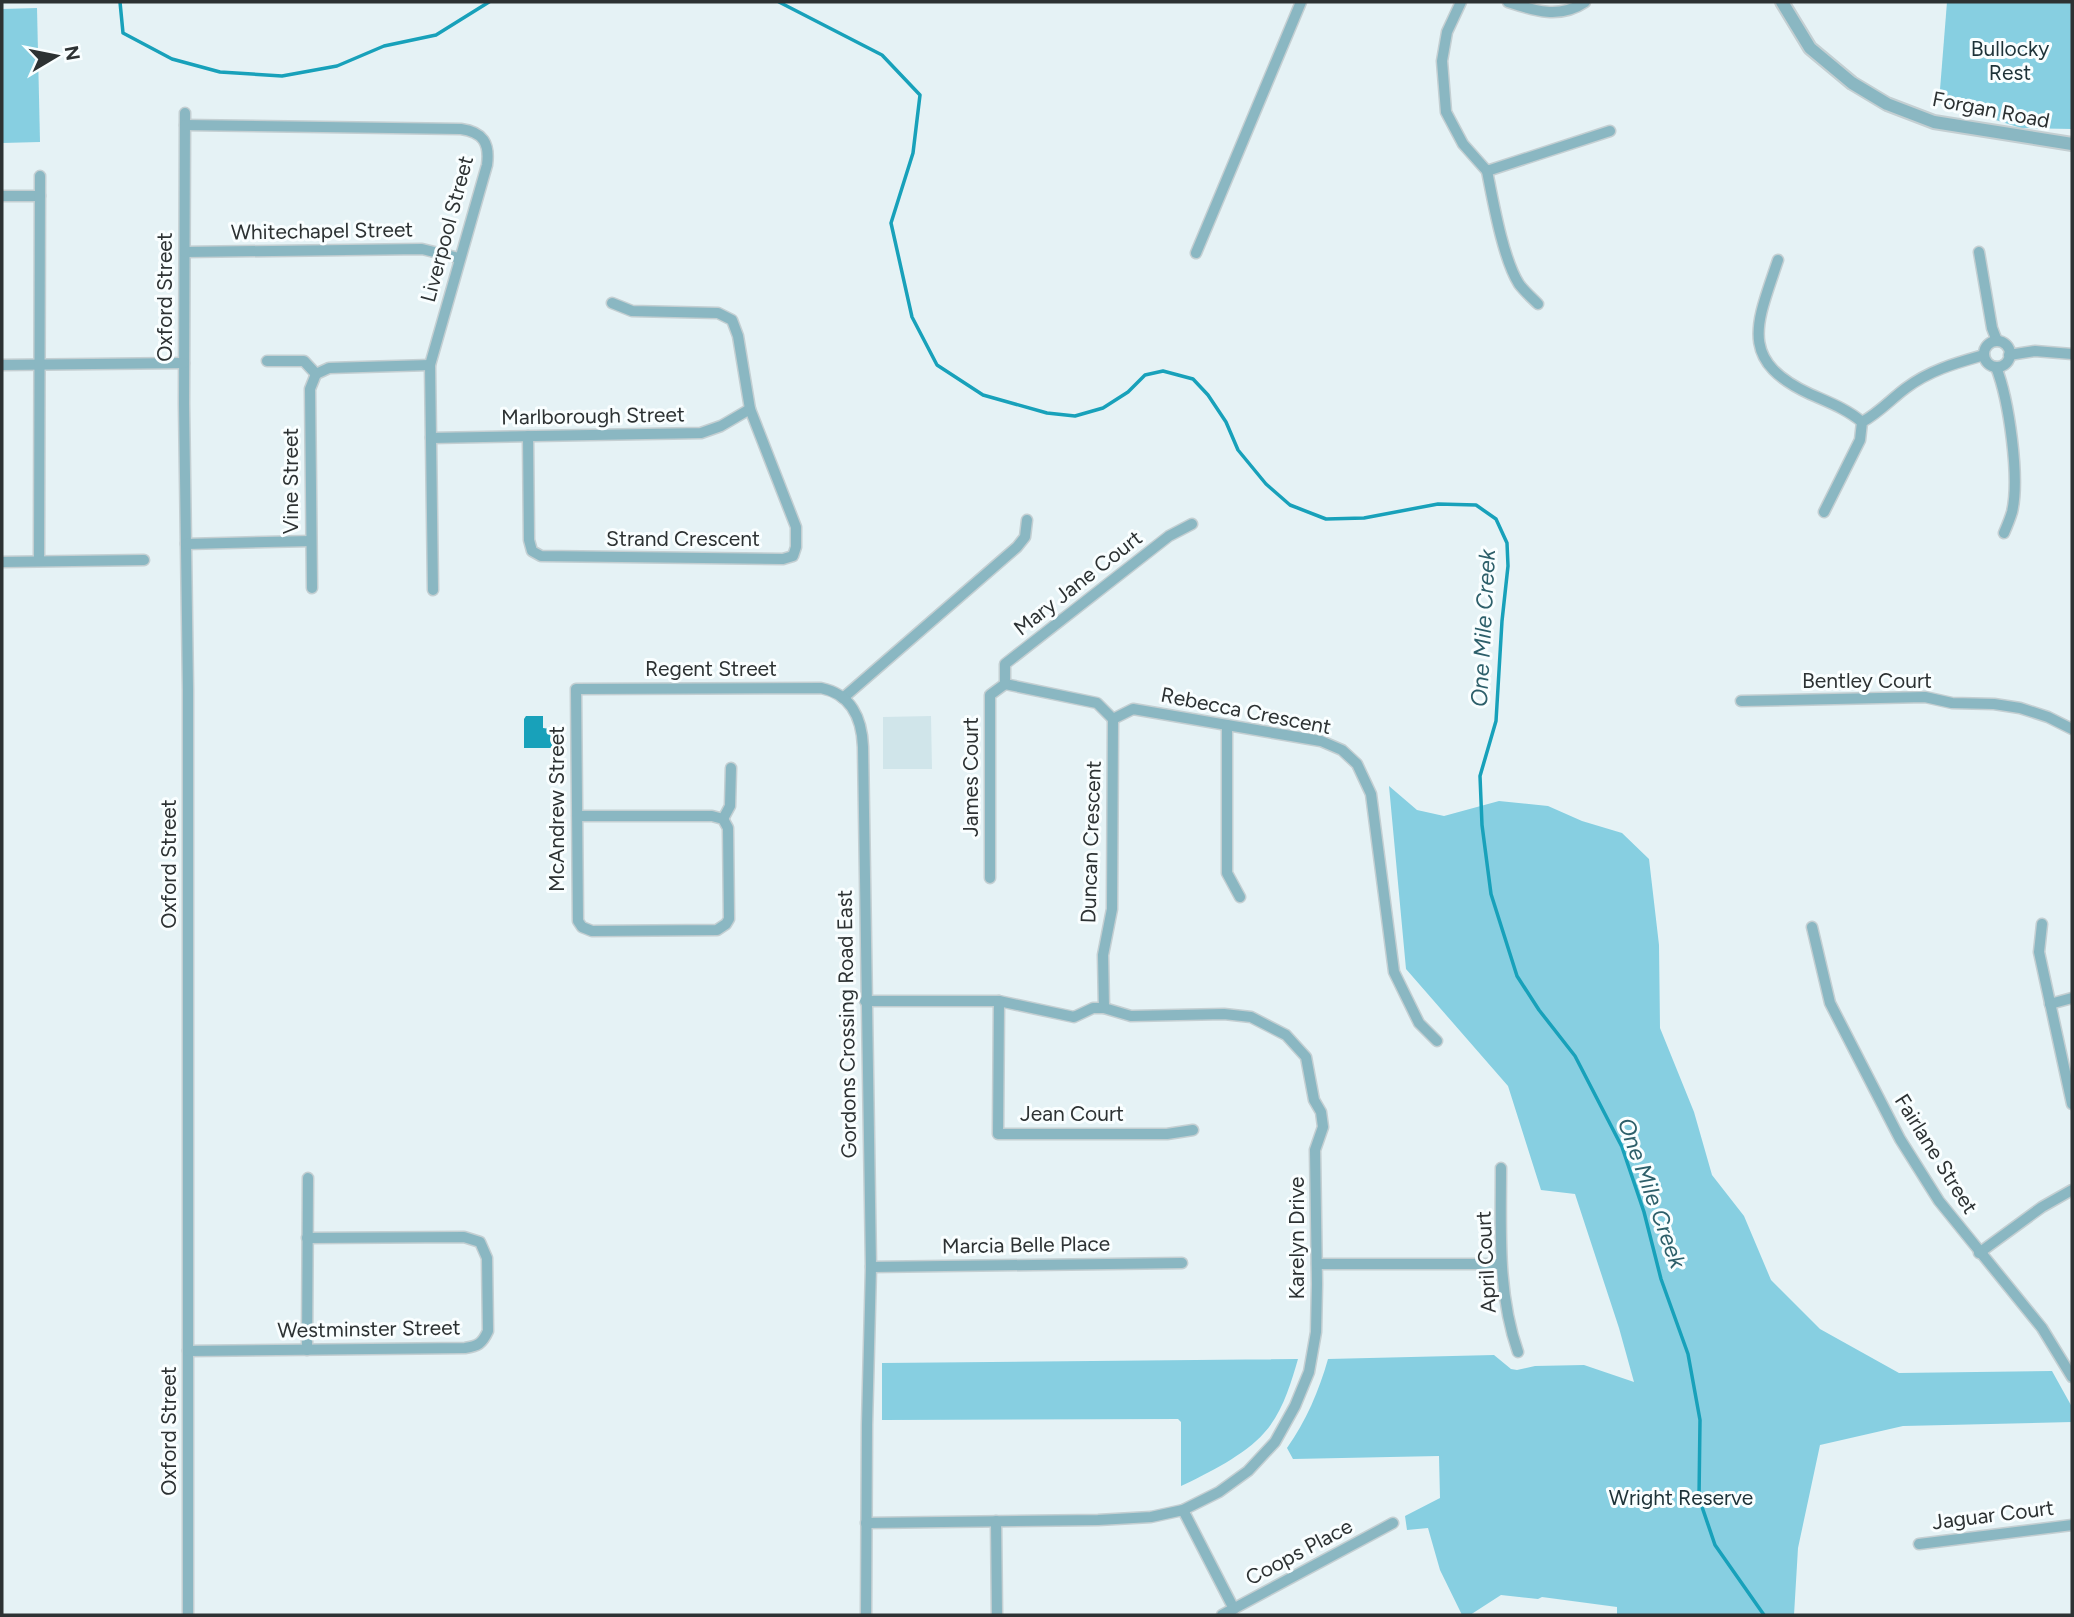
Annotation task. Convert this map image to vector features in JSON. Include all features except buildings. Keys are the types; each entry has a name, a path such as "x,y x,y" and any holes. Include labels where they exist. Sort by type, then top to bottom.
{"street":[{"path":"1196,253 1301,2"},
{"path":"1461,2 1447,32 1442,61 1446,113 1463,144 1487,171 1496,216 1515,275 1520,286 1538,304"},
{"path":"1508,2 1536,12 1557,13 1575,9 1585,2"},
{"name":"Forgan Road","path":"1782,2 1810,48 1852,83 1887,104 1934,122 2072,144"},
{"name":"Oxford Street","path":"185,113 188,1615"},
{"name":"Liverpool Street","path":"185,125 440,128 473,131 487,142 489,153 430,365 433,590"},
{"path":"1487,171 1610,131"},
{"path":"39,561 40,176"},
{"path":"2,196 40,196"},
{"name":"Whitechapel Street","path":"185,252 422,249 459,258"},
{"path":"1979,252 1992,328 1997,341 2005,344 2009,355 2007,362 1996,367"},
{"path":"1778,260 1758,327 1759,343 1766,360 1774,372 1786,382 1846,411 1862,422"},
{"path":"612,303 632,311 718,313 732,320 738,336 750,409"},
{"path":"1997,341 1986,347 1984,355 1986,362 1996,367 2001,381 2013,460 2013,505 2004,533"},
{"path":"2009,355 2035,351 2072,354"},
{"path":"1862,422 1875,415 1920,378 1948,365 1984,355"},
{"path":"267,361 304,361 316,374 329,368 430,365"},
{"path":"2,365 184,363"},
{"name":"Vine Street","path":"312,588 310,389 316,374"},
{"name":"Strand Crescent","path":"528,436 529,541 532,551 541,556 783,559 793,556 796,527 750,409"},
{"name":"Marlborough Street","path":"431,438 701,433 721,426 750,409"},
{"path":"1824,512 1860,440 1862,422"},
{"path":"843,698 1017,547 1024,537 1027,520"},
{"name":"Mary Jane Court","path":"1005,684 1005,664 1169,536 1192,524"},
{"path":"186,544 311,541"},
{"path":"2,562 144,560"},
{"path":"1005,684 1097,703 1114,719"},
{"name":"James Court","path":"990,878 990,695 1005,684"},
{"name":"Regent Street","path":"576,689 813,688 830,690 843,698"},
{"name":"McAndrew Street","path":"576,689 577,917 582,927 592,931 712,931 722,928 729,919 728,828 723,820"},
{"name":"Bentley Court","path":"1741,701 1926,697 1952,703 2020,708 2048,717 2072,729"},
{"name":"Gordons Crossing Road East","path":"843,698 855,711 862,730 871,1267 866,1615"},
{"name":"Rebecca Crescent","path":"1114,719 1133,709 1321,741 1342,750 1357,764 1371,794 1394,972 1419,1023 1437,1041"},
{"name":"Duncan Crescent","path":"1104,1007 1103,955 1112,909 1114,719"},
{"path":"1227,725 1227,873 1240,897"},
{"path":"577,816 712,816 723,820 730,806 731,768"},
{"path":"2042,924 2039,952 2072,1104"},
{"name":"Fairlane Street","path":"1812,927 1830,1003 1913,1162 1939,1201 2042,1328 2072,1377"},
{"path":"2050,1004 2072,998"},
{"path":"865,1001 999,1001 1074,1017 1093,1008 1104,1007"},
{"name":"Jean Court","path":"999,1001 998,1134 1167,1134 1193,1130"},
{"name":"Karelyn Drive","path":"866,1523 1151,1517 1183,1510 1219,1492 1248,1471 1275,1442 1295,1406 1310,1372 1316,1332 1315,1150 1324,1127 1321,1112 1314,1100 1306,1057 1286,1035 1251,1017 1224,1014 1131,1016 1104,1007"},
{"name":"April Court","path":"1501,1168 1501,1264 1509,1327 1518,1352"},
{"path":"307,1350 308,1178"},
{"path":"1979,1252 2042,1207 2072,1190"},
{"name":"Westminster Street","path":"188,1351 465,1348 479,1345 488,1331 487,1258 480,1242 464,1237 307,1238"},
{"name":"Marcia Belle Place","path":"871,1267 1182,1263"},
{"path":"1317,1264 1501,1264"},
{"path":"1183,1510 1234,1609"},
{"path":"996,1521 996,1615"},
{"name":"Coops Place","path":"1222,1615 1392,1522"},
{"name":"Jaguar Court","path":"1919,1544 2072,1525"}],"shaded area":[{"path":"526,716 543,716 543,728 550,729 557,739 557,748 524,748"},
{"path":"931,716 932,769 883,769 883,717"}],"green space":[{"name":"Bullocky Rest","path":"1947,2 2072,2 2072,129 2021,128 1939,102"},
{"path":"37,8 40,142 2,143 2,9"},
{"name":"Wright Reserve","path":"1389,786 1417,810 1444,816 1499,801 1548,806 1582,821 1622,833 1649,859 1659,945 1660,1028 1694,1112 1712,1175 1744,1216 1771,1280 1820,1329 1899,1373 2052,1371 2072,1407 2072,1422 1903,1426 1820,1445 1798,1548 1794,1615 1617,1615 1617,1607 1542,1597 1538,1599 1501,1595 1470,1615 1462,1615 1440,1570 1428,1528 1407,1530 1405,1516 1440,1498 1439,1456 1293,1459 1287,1448 1311,1405 1328,1359 1494,1355 1511,1369 1584,1365 1634,1382 1575,1194 1541,1190 1508,1086 1406,969"},
{"path":"1298,1359 1281,1408 1264,1433 1237,1456 1181,1486 1181,1422 1178,1419 882,1420 882,1363"}],"waterway":[{"name":"One Mile Creek","path":"120,2 123,33 172,59 220,72 282,76 337,66 384,46 436,35 489,2"},
{"name":"One Mile Creek","path":"779,2 882,55 920,95 913,153 891,223 912,317 937,365 983,395 1047,413 1075,416 1103,408 1128,392 1145,375 1163,371 1193,379 1208,395 1226,422 1238,450 1266,484 1290,505 1326,519 1364,518 1438,504 1476,505 1496,519 1507,543 1508,566 1496,721 1480,776 1482,825 1491,894 1517,976 1539,1010 1575,1056 1622,1147 1644,1212 1661,1279 1688,1354 1700,1420 1699,1498 1715,1545 1764,1615"}]}
